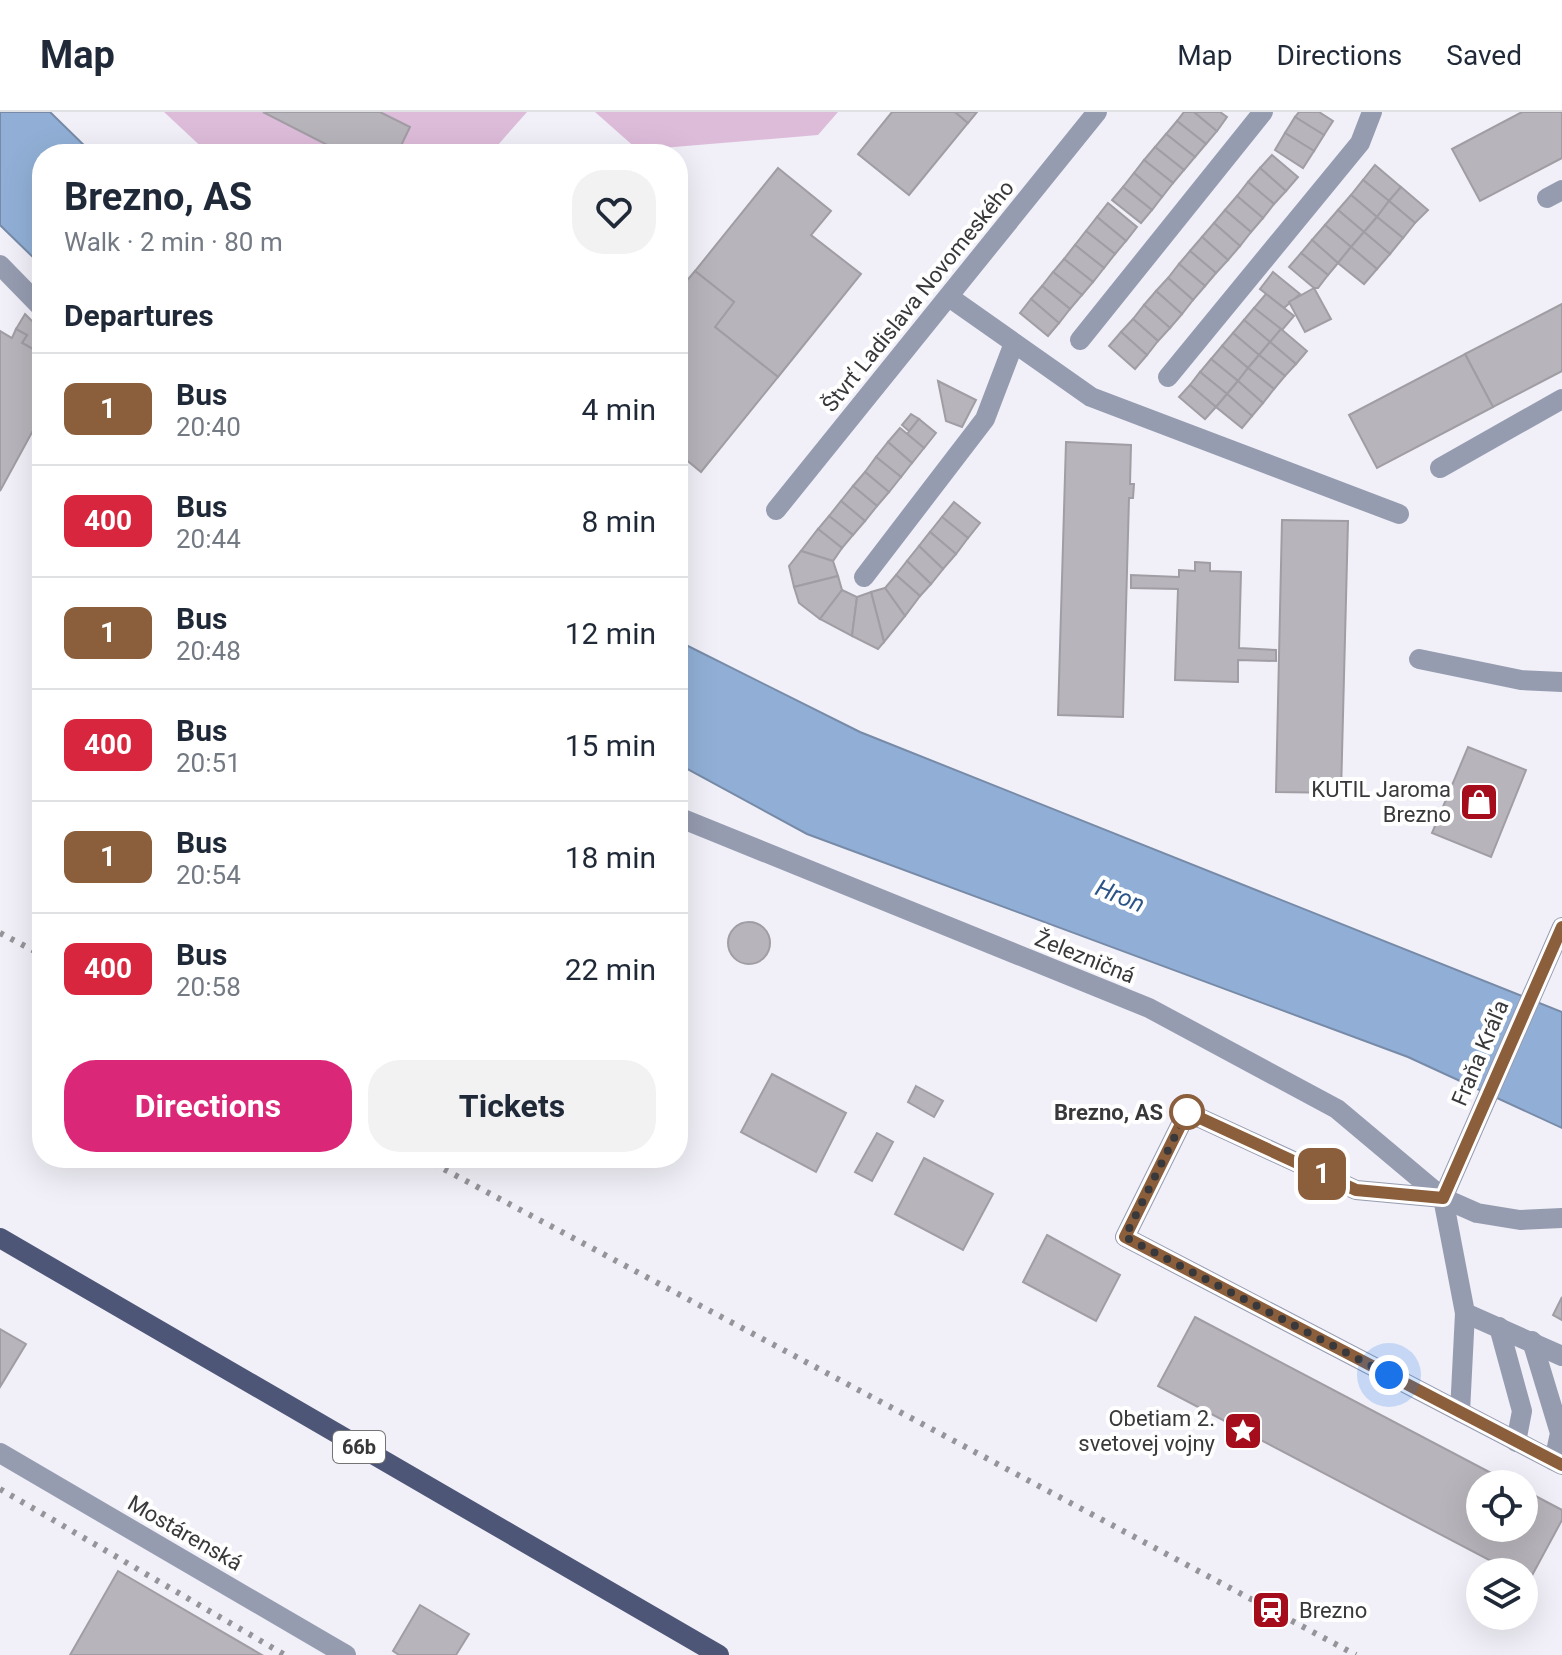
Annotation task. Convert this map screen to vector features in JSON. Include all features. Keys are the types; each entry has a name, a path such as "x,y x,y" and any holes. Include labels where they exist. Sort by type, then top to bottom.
{"main road":[{"name":"66b","path":"0,1238 719,1655"}],"street":[{"name":"Štvrť Ladislava Novomeského","path":"776,510 1097,112"},
{"path":"1080,340 1263,112"},
{"path":"1168,377 1360,143 1372,112"},
{"path":"0,265 32,298"},
{"path":"949,297 1091,397 1399,514"},
{"path":"864,577 985,419 1014,343"},
{"path":"1440,468 1562,399"},
{"path":"1419,659 1521,680 1562,682"},
{"name":"Železničná","path":"688,821 1149,1008 1337,1109 1443,1198"},
{"name":"Fraňa Kráľa","path":"1443,1198 1562,927"},
{"path":"1532,1341 1560,1433 1558,1463 1125,1237 1187,1112 1356,1190 1443,1198 1477,1213 1520,1220 1562,1218"},
{"path":"1443,1198 1465,1313 1460,1412"},
{"path":"1465,1313 1562,1356"},
{"path":"1499,1327 1522,1411 1516,1442"},
{"name":"Mostárenská","path":"0,1453 346,1655"}],"shaded area":[{"path":"164,112 527,112 499,144 198,144"},
{"path":"595,112 838,112 818,135 688,146 631,144"}],"water":[{"path":"0,112 50,112 83,144 32,144 32,256 0,225"},
{"name":"Hron","path":"688,646 860,732 1562,1012 1562,1128 1408,1057 807,834 688,769"}],"building":[{"path":"263,112 380,112 410,127 402,144 325,144"},
{"path":"892,112 955,112 968,123 909,195 858,154"},
{"path":"955,112 977,112 968,123"},
{"path":"1184,112 1194,112 1217,131 1206,144 1177,121"},
{"path":"1194,112 1220,112 1227,117 1217,131"},
{"path":"1299,112 1319,112 1333,121 1324,135 1295,117"},
{"path":"1522,112 1562,112 1562,158 1480,201 1452,149"},
{"path":"1295,117 1324,135 1314,151 1285,133"},
{"path":"1177,121 1206,144 1195,157 1166,134"},
{"path":"1285,133 1314,151 1303,168 1275,150"},
{"path":"1166,134 1195,157 1184,170 1155,147"},
{"path":"1155,147 1184,170 1173,183 1144,160"},
{"path":"1272,155 1298,177 1286,191 1260,168"},
{"path":"1144,160 1173,183 1162,197 1134,173"},
{"path":"1375,165 1401,187 1389,201 1363,180"},
{"path":"778,168 831,211 811,235 861,274 778,377 715,327 734,302 695,271"},
{"path":"1260,168 1286,191 1274,204 1248,182"},
{"path":"1134,173 1162,197 1152,210 1123,187"},
{"path":"1363,180 1389,201 1377,217 1351,195"},
{"path":"1248,182 1274,204 1263,218 1237,196"},
{"path":"1123,187 1152,210 1141,223 1112,200"},
{"path":"1401,187 1428,210 1415,223 1389,201"},
{"path":"1351,195 1377,217 1364,232 1338,210"},
{"path":"1237,196 1263,218 1251,232 1225,210"},
{"path":"1389,201 1415,223 1403,238 1377,217"},
{"path":"1108,203 1137,227 1126,241 1097,217"},
{"path":"1225,210 1251,232 1240,246 1214,223"},
{"path":"1338,210 1364,232 1351,247 1325,225"},
{"path":"1097,217 1126,241 1115,254 1086,231"},
{"path":"1377,217 1403,238 1390,254 1364,232"},
{"path":"1214,223 1240,246 1228,260 1202,237"},
{"path":"1325,225 1351,247 1338,263 1312,240"},
{"path":"1086,231 1115,254 1104,268 1075,245"},
{"path":"1364,232 1390,254 1377,269 1351,247"},
{"path":"1202,237 1228,260 1216,273 1190,251"},
{"path":"1312,240 1338,263 1328,275 1301,253"},
{"path":"1075,245 1104,268 1093,282 1064,259"},
{"path":"1351,247 1377,269 1364,284 1338,263"},
{"path":"1190,251 1216,273 1205,286 1179,264"},
{"path":"1301,253 1328,275 1318,288 1289,267"},
{"path":"1064,259 1093,282 1082,295 1053,272"},
{"path":"1179,264 1205,286 1193,300 1168,278"},
{"path":"695,271 734,302 715,327 778,377 701,472 688,461 688,279"},
{"path":"1053,272 1082,295 1070,309 1042,286"},
{"path":"1273,272 1300,294 1284,308 1260,289"},
{"path":"1168,278 1193,300 1182,314 1156,291"},
{"path":"1042,286 1070,309 1059,323 1031,299"},
{"path":"1314,288 1331,319 1305,332 1289,302"},
{"path":"1156,291 1182,314 1170,328 1144,305"},
{"path":"1266,294 1294,316 1282,330 1254,308"},
{"path":"1031,299 1059,323 1048,336 1020,313"},
{"path":"1562,304 1562,371 1493,407 1465,354"},
{"path":"1144,305 1170,328 1158,341 1133,319"},
{"path":"1254,308 1281,329 1270,342 1244,320"},
{"path":"25,314 32,321 32,348 22,343 27,335 16,329"},
{"path":"1133,319 1158,341 1147,355 1121,332"},
{"path":"1244,320 1270,342 1259,355 1233,333"},
{"path":"16,329 27,335 22,343 32,348 32,432 0,491 0,331 12,338"},
{"path":"1281,329 1307,351 1296,364 1270,342"},
{"path":"1121,332 1147,355 1135,369 1109,346"},
{"path":"1233,333 1259,355 1248,368 1222,346"},
{"path":"1270,342 1296,364 1285,376 1259,355"},
{"path":"1222,346 1248,368 1238,381 1211,359"},
{"path":"1465,354 1493,407 1377,468 1349,415"},
{"path":"1259,355 1285,376 1274,389 1248,368"},
{"path":"1211,359 1238,381 1227,394 1200,372"},
{"path":"1248,368 1274,389 1263,403 1238,381"},
{"path":"1200,372 1227,394 1216,407 1190,385"},
{"path":"938,381 976,400 962,427 946,421"},
{"path":"1238,381 1263,403 1252,416 1227,394"},
{"path":"1190,385 1216,407 1205,419 1179,397"},
{"path":"1227,394 1252,416 1242,428 1216,407"},
{"path":"911,414 919,419 909,431 902,425"},
{"path":"919,419 936,433 924,448 907,434"},
{"path":"900,428 924,448 912,463 888,442"},
{"path":"888,442 912,463 901,477 876,457"},
{"path":"1066,442 1131,445 1130,484 1134,484 1133,498 1129,498 1123,717 1058,715"},
{"path":"876,457 901,477 889,492 865,472"},
{"path":"865,472 889,492 877,506 853,486"},
{"path":"853,486 877,506 865,521 841,501"},
{"path":"841,501 865,521 853,535 829,516"},
{"path":"954,502 980,523 968,538 942,517"},
{"path":"829,516 853,535 842,548 818,529"},
{"path":"942,517 968,538 956,554 930,532"},
{"path":"1282,520 1348,521 1341,793 1276,792"},
{"path":"818,529 842,548 833,561 801,551"},
{"path":"930,532 956,554 943,569 919,546"},
{"path":"919,546 943,569 931,584 907,561"},
{"path":"801,551 833,561 838,576 794,587 789,566"},
{"path":"907,561 931,584 920,596 896,575"},
{"path":"1195,562 1210,563 1210,571 1241,572 1239,648 1276,650 1276,661 1238,660 1238,682 1175,680 1178,589 1131,588 1131,575 1179,577 1179,570 1195,571"},
{"path":"896,575 920,596 905,616 885,588"},
{"path":"838,576 842,590 820,619 799,603 794,587"},
{"path":"885,588 905,616 884,642 871,592"},
{"path":"842,590 857,597 852,636 820,619"},
{"path":"871,592 884,642 878,649 852,636 857,597"},
{"name":"KUTIL Jaroma Brezno","path":"1468,747 1526,770 1491,857 1432,833"},
{"path":"749,922 764,928 770,943 764,958 749,964 734,958 728,943 734,928"},
{"path":"772,1074 846,1113 816,1172 741,1132"},
{"path":"916,1086 943,1101 934,1117 908,1102"},
{"path":"877,1133 893,1142 872,1181 855,1172"},
{"path":"924,1158 993,1194 963,1250 895,1214"},
{"path":"1047,1235 1120,1275 1096,1321 1023,1282"},
{"path":"1562,1297 1562,1320 1553,1315"},
{"path":"1195,1317 1485,1470 1466,1470 1466,1542 1538,1542 1538,1497 1562,1510 1562,1520 1538,1564 1538,1558 1485,1558 1158,1386"},
{"path":"0,1329 26,1344 0,1387"},
{"path":"118,1571 262,1655 70,1655"},
{"path":"420,1605 469,1634 456,1655 399,1655 393,1651"}],"railway":[{"path":"0,933 32,950"},
{"path":"442,1168 1356,1655"},
{"path":"0,1489 285,1655"}],"bus line":[{"name":"1","path":"1562,927 1443,1198 1356,1190 1187,1112 1125,1237 1562,1465"}],"place":[{"name":"KUTIL Jaroma Brezno","path":"1479,802"},
{"name":"Brezno, AS","path":"1187,1112"},
{"name":"Obetiam 2. svetovej vojny","path":"1243,1431"},
{"name":"Brezno","path":"1271,1610"}],"route":[{"path":"1187,1112 1125,1237 1389,1375"}]}
